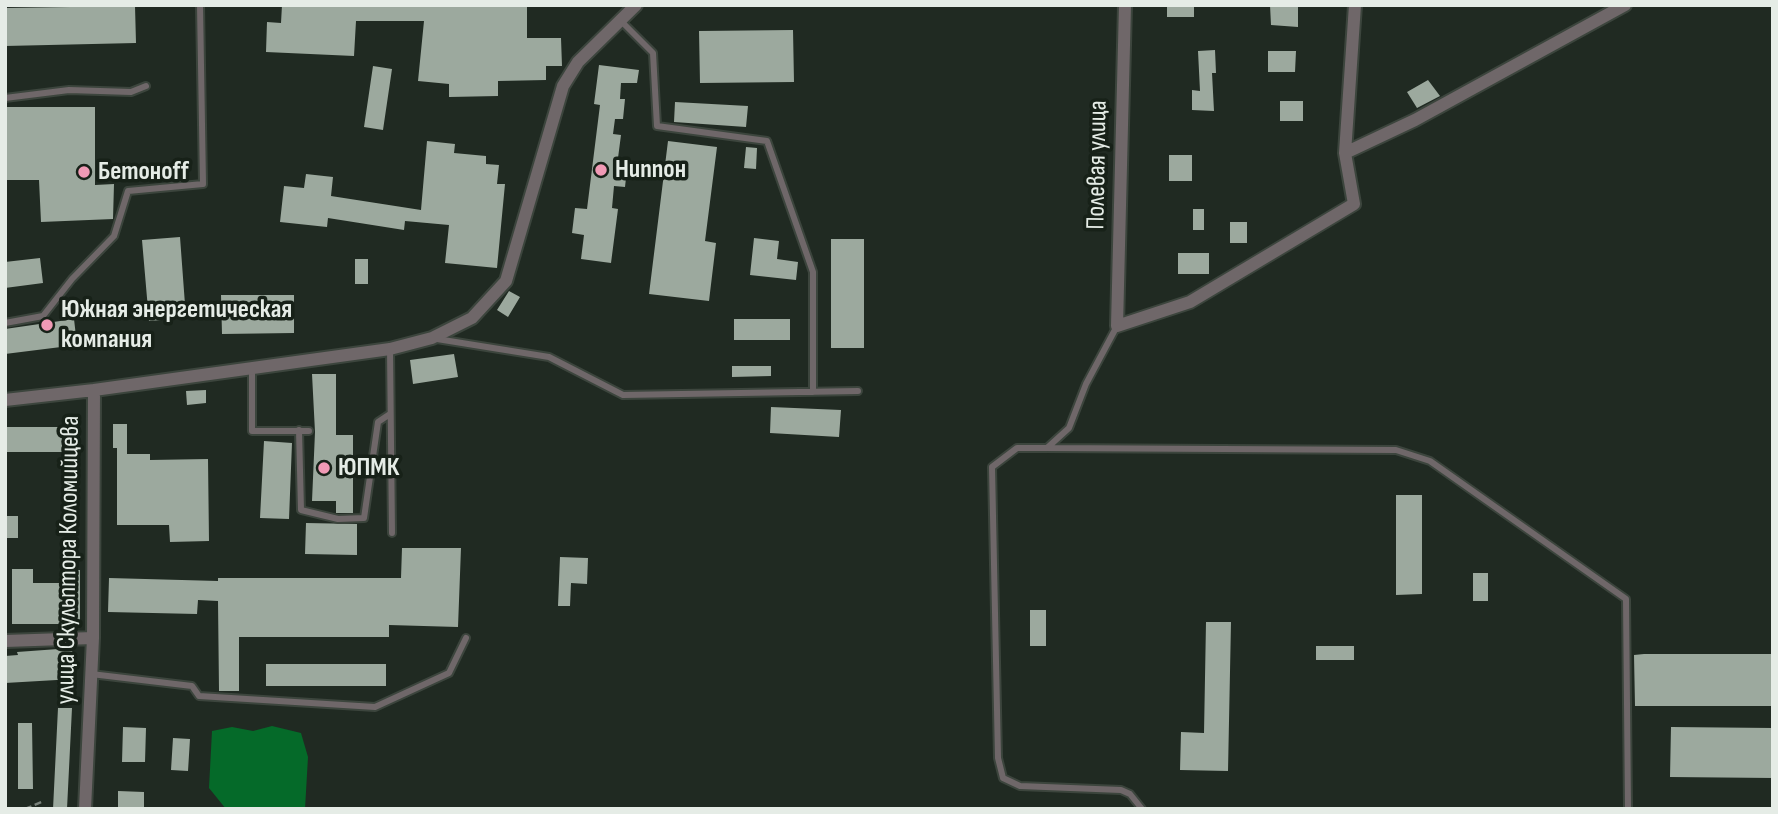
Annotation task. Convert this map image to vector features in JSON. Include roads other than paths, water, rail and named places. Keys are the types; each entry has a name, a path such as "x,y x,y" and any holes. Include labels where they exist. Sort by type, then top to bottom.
{"street":[{"name":"улица Скульптора Коломийцева","path":"85,809 93,638 94,390 390,349 432,338 472,318 506,281 563,86 578,62 622,22 636,5"},
{"name":"Полевая улица","path":"1117,326 1125,5"},
{"path":"1117,326 1190,302 1354,204 1345,153 1355,5"},
{"path":"1345,153 1415,120 1625,5"},
{"path":"5,400 94,390"},
{"path":"5,641 93,638"}],"lane":[{"path":"5,323 43,316 72,279 114,236 128,191 203,184 200,5"},
{"path":"622,22 653,53 657,126 766,142 813,272 813,392"},
{"path":"5,98 69,90 131,92 146,86"},
{"path":"1047,448 1069,428 1086,384 1117,326"},
{"path":"432,338 548,357 624,395 858,391"},
{"path":"390,349 392,533"},
{"path":"252,370 253,431 309,431"},
{"path":"299,430 302,510 338,519 364,517 378,422 390,414"},
{"path":"1142,809 1130,794 1121,790 1020,786 1003,778 998,758 994,654 992,467 1017,448 1396,450 1430,461 1626,599 1629,809"},
{"path":"92,674 192,686 200,696 375,707 449,673 466,638"}],"place":[{"name":"Ниппон","path":"601,170"},
{"name":"Бетонoff","path":"84,172"},
{"name":"Южная энергетическая компания","path":"47,325"},
{"name":"ЮПМК","path":"324,468"}]}
